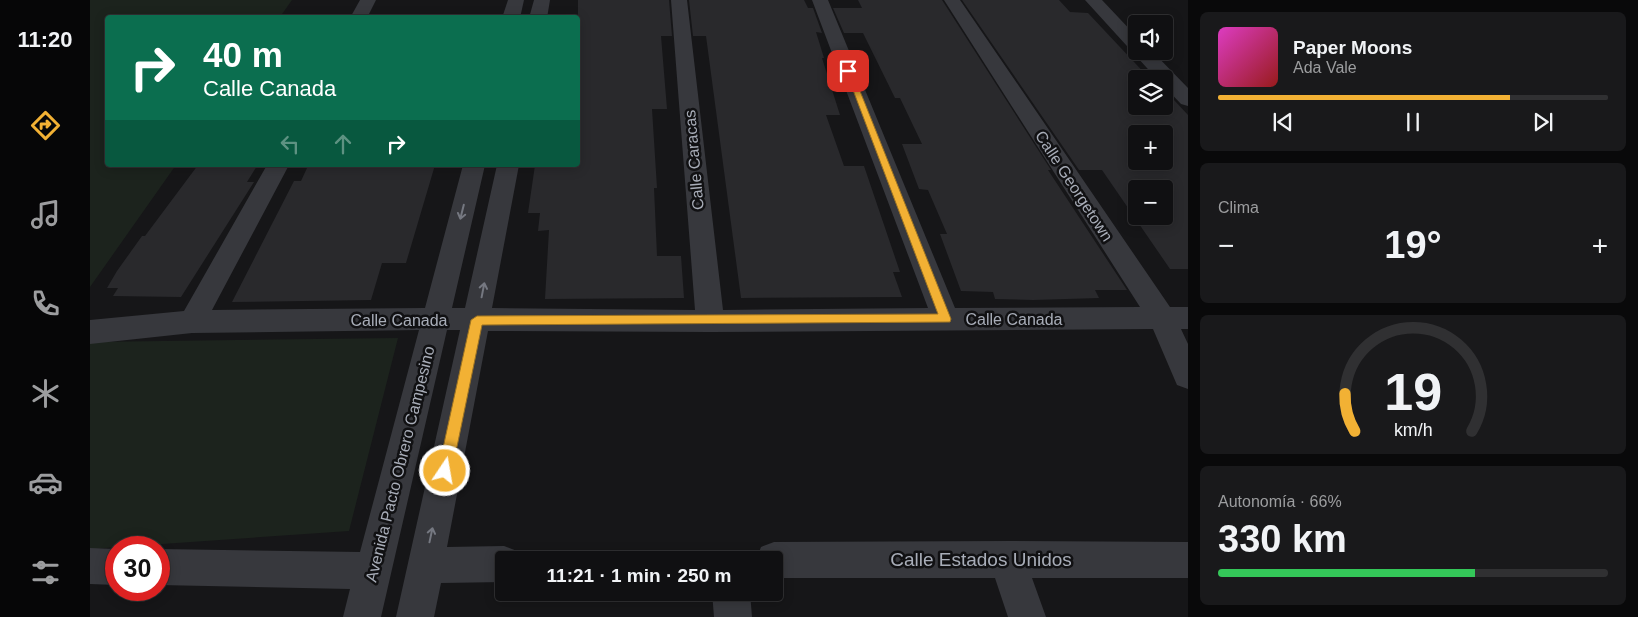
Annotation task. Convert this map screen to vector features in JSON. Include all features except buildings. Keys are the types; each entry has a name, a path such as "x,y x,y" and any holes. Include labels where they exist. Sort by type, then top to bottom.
{"street":[{"path":"360,15 368,0"},
{"path":"512,15 516,0"},
{"path":"539,15 542,0"},
{"name":"Calle Caracas","path":"680,0 710,321"},
{"path":"820,0 946,319"},
{"name":"Calle Georgetown","path":"952,0 1175,318 1188,376"},
{"path":"1092,0 1128,38"},
{"path":"1150,60 1188,100"},
{"path":"192,322 277,167"},
{"name":"Avenida Pacto Obrero Campesino","path":"362,617 474,167"},
{"path":"415,617 508,167"},
{"name":"Calle Canada","path":"90,332 192,322 436,319 710,321 1175,318"},
{"path":"1007,559 1027,617"},
{"name":"Calle Estados Unidos","path":"783,560 1188,560"},
{"path":"425,565 495,564"},
{"path":"90,566 105,567"},
{"path":"170,568 374,571"},
{"path":"732,601 733,617"}],"shaded area":[{"path":"90,0 292,0 281,15 105,15 105,167 175,167 90,287"},
{"path":"398,338 349,531 170,543 170,536 105,536 105,548 90,549 90,342"}],"route":[{"path":"445,471 477,320 946,319 848,71"}]}
